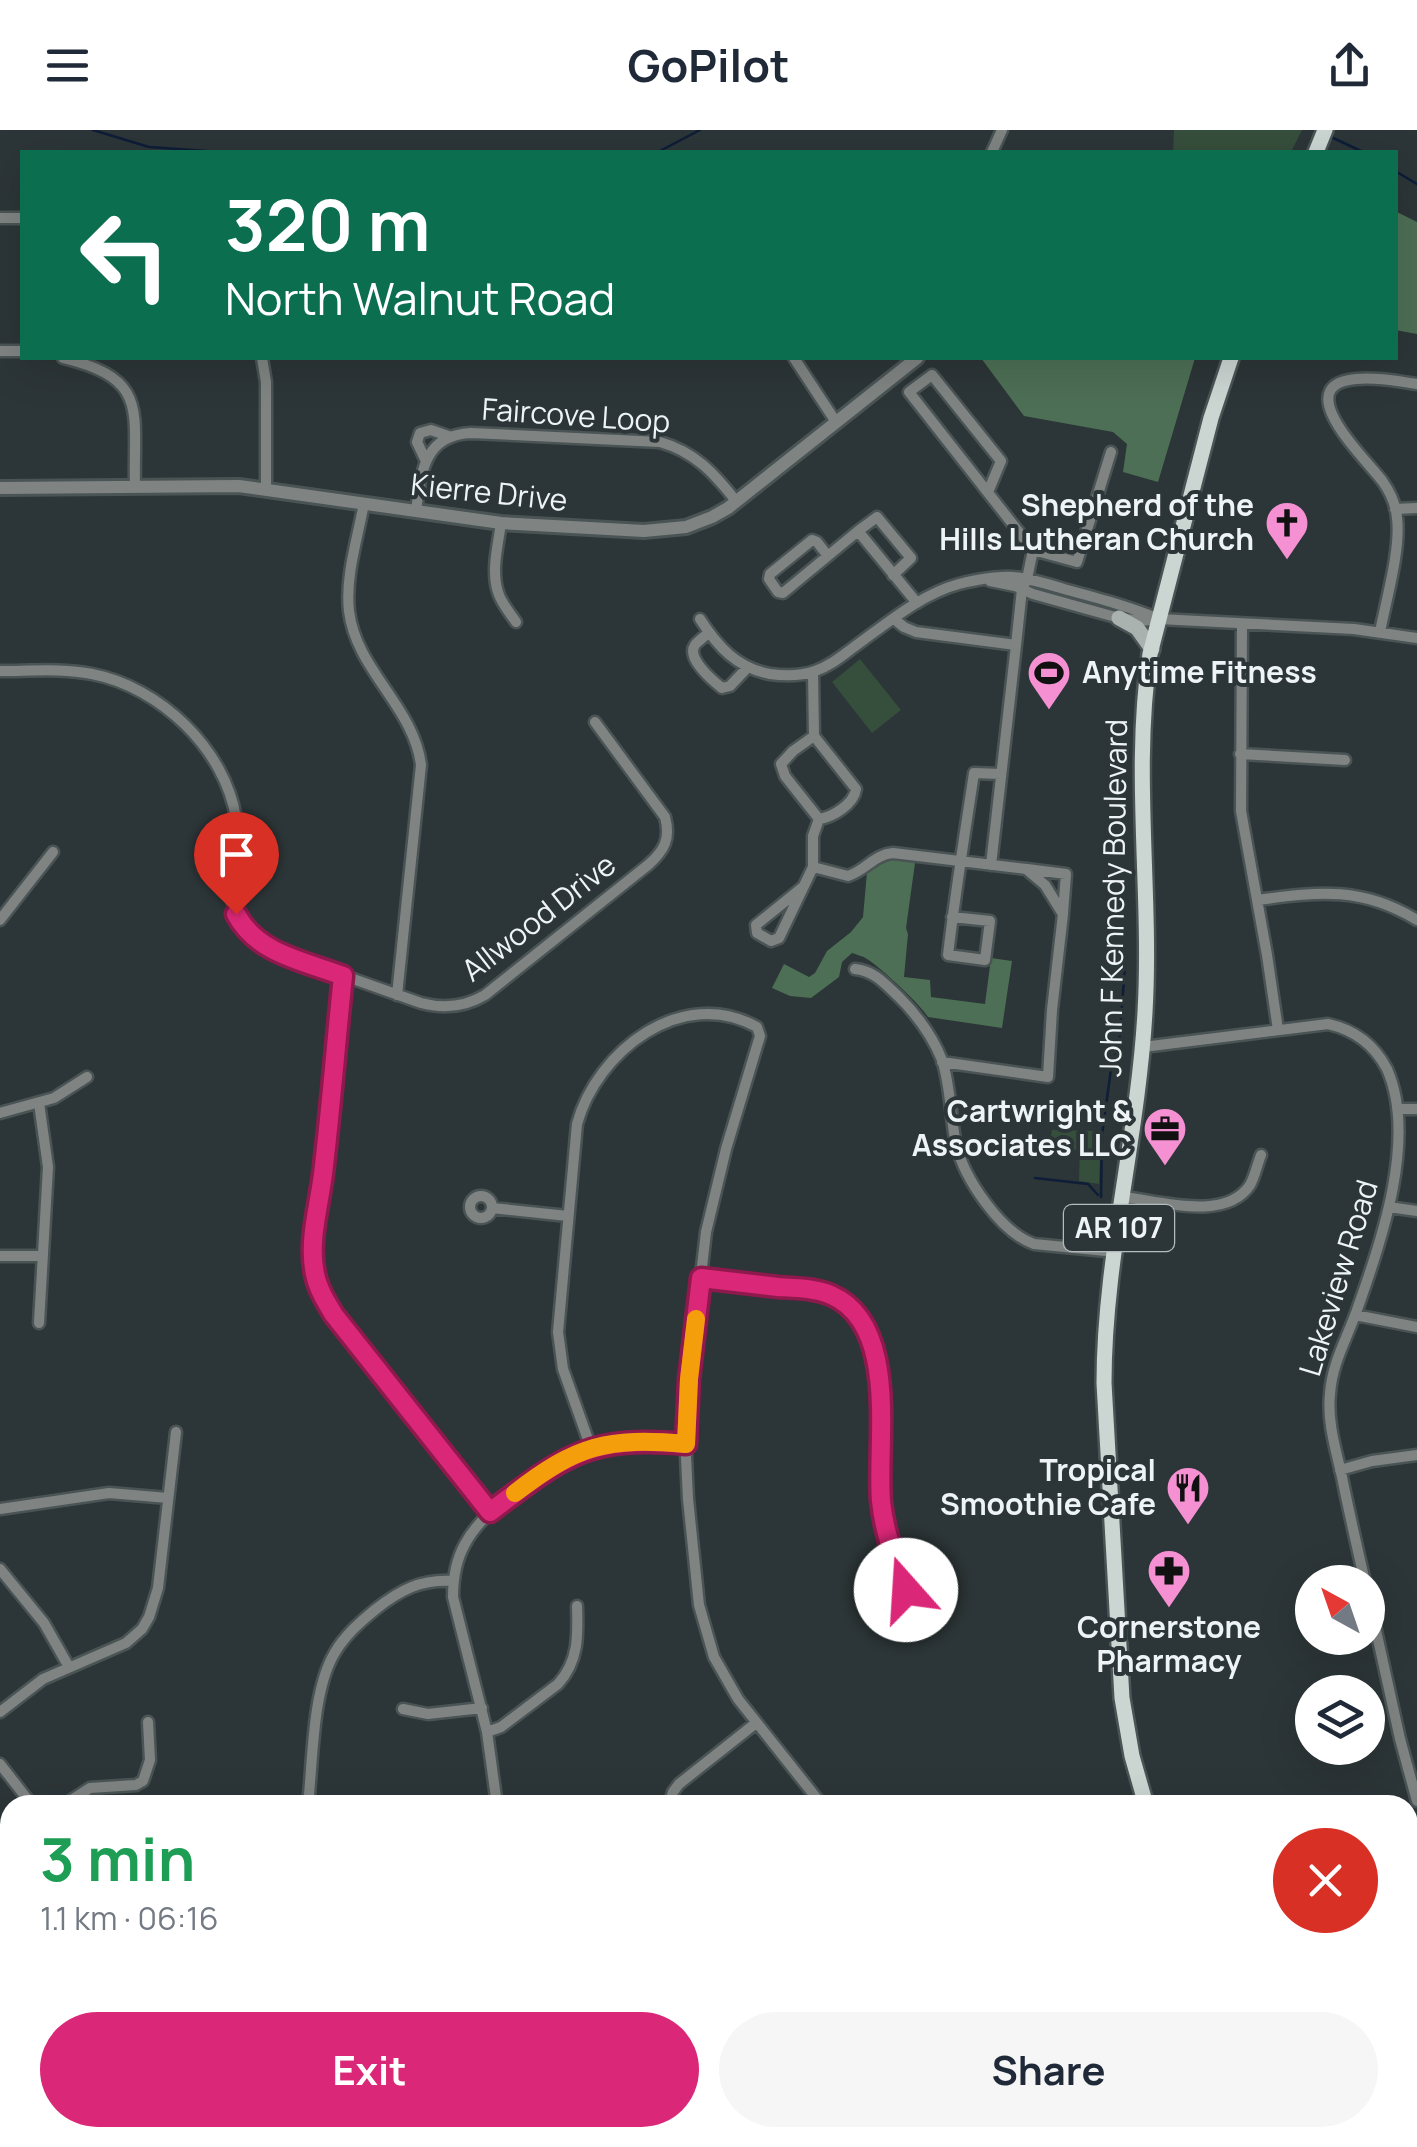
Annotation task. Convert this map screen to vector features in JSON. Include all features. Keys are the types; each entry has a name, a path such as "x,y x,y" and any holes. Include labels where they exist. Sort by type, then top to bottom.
{"main road":[{"name":"John F Kennedy Boulevard","path":"1143,1795 1127,1736 1118,1662 1104,1384 1107,1314 1146,1007 1144,712 1152,649 1214,406 1230,360"},
{"path":"1120,618 1137,628 1152,649"}],"street":[{"path":"69,360 101,369 126,390 133,411 135,486"},
{"path":"262,360 266,382 266,489"},
{"path":"795,360 836,422"},
{"name":"Kierre Drive","path":"0,488 239,486 500,523 656,532 699,523 736,502 914,360"},
{"path":"988,492 1001,461 932,375 909,392 1033,550 1077,562 1111,452"},
{"path":"1380,632 1398,536 1395,509 1381,480 1337,428 1329,394 1338,383 1355,379 1417,384"},
{"name":"Faircove Loop","path":"426,459 417,442 420,433 431,430 451,436"},
{"name":"Faircove Loop","path":"416,511 426,459 451,436 470,433 660,442 704,463 736,502"},
{"path":"364,503 348,590 350,612 363,652 415,738 421,766 397,995"},
{"path":"1395,509 1417,508"},
{"path":"828,556 812,540 770,574 769,579 778,592 784,593 877,517 911,558 893,575"},
{"path":"500,523 497,588 516,622"},
{"path":"858,532 916,604"},
{"path":"990,865 1016,645 1033,550"},
{"path":"700,619 726,652 747,668 777,675 813,672 916,604 958,584 984,579 1134,608 1159,620"},
{"path":"1025,584 1120,618 1141,621 1380,632 1417,638"},
{"path":"894,619 916,632 1016,645"},
{"path":"1242,624 1240,811 1278,1030"},
{"path":"708,632 692,650 715,683 722,688 730,686 747,668"},
{"name":"Allwood Drive","path":"0,671 88,673 119,680 164,706 208,753 230,794 238,844 231,891 241,924 261,944 421,1004 441,1007 478,1000 648,865 665,847 665,818 595,722"},
{"path":"813,672 814,736 856,789 852,799 818,820"},
{"path":"814,736 781,764 785,776 818,820"},
{"path":"1240,754 1344,760"},
{"path":"952,917 990,921 986,960 948,955 952,917 974,773 1001,774"},
{"path":"803,887 756,925 757,933 771,940 778,938 803,887 812,867 818,820"},
{"path":"0,920 53,852"},
{"path":"812,867 854,874 882,854 893,853 1066,874 1048,1077 942,1062"},
{"path":"1026,869 1045,885 1064,914"},
{"path":"1257,900 1352,894 1380,901 1417,920"},
{"path":"855,969 880,978 929,1032 942,1062 961,1161 1006,1227 1034,1244 1116,1252"},
{"path":"343,976 314,1230 315,1274 334,1315 490,1512"},
{"path":"592,1448 559,1350 558,1311 577,1124 588,1092 603,1070 654,1027 710,1014 742,1020 758,1026 760,1036 706,1232 689,1379 688,1498 702,1621 714,1657 725,1680 756,1723 814,1795"},
{"name":"Lakeview Road","path":"1143,1047 1328,1024 1354,1033 1372,1047 1394,1086 1400,1109 1398,1160 1389,1207 1355,1315 1339,1352 1330,1392 1330,1421 1361,1565"},
{"path":"0,1113 39,1104 87,1077"},
{"path":"39,1104 48,1167 39,1322"},
{"path":"1400,1109 1417,1109"},
{"path":"1124,1196 1202,1207 1223,1204 1251,1183 1260,1155"},
{"path":"1389,1207 1417,1210"},
{"path":"492,1208 568,1216"},
{"path":"0,1256 42,1256"},
{"path":"701,1278 820,1292 850,1308 866,1330 881,1392 883,1519 914,1615"},
{"path":"1355,1315 1417,1326"},
{"path":"0,1712 28,1688 115,1650 142,1629 158,1588 176,1432"},
{"path":"496,1795 482,1708 455,1608 453,1581 464,1544 490,1512 564,1458 592,1448 632,1442 686,1444"},
{"path":"1340,1470 1417,1455"},
{"path":"0,1509 110,1492 168,1498"},
{"path":"0,1568 44,1623 69,1667"},
{"path":"309,1795 320,1695 332,1657 342,1641 366,1616 398,1592 421,1583 453,1581"},
{"path":"487,1732 501,1727 566,1676 576,1651 577,1606"},
{"path":"1381,1655 1415,1795"},
{"path":"403,1709 428,1714 482,1708"},
{"path":"79,1795 90,1788 136,1785 143,1781 151,1749 148,1722"},
{"path":"672,1795 679,1784 756,1723"},
{"path":"0,1764 24,1795"}],"green space":[{"path":"1174,130 1302,130 1292,150 1173,150"},
{"path":"1398,212 1417,222 1417,334 1398,331"},
{"path":"982,360 1194,360 1158,482 1123,472 1127,444 1113,432 1024,416"},
{"path":"860,659 901,710 872,733 832,682"},
{"path":"888,859 915,863 904,977 930,980 931,997 985,1004 991,958 1012,961 1002,1028 928,1017 881,970 852,953 842,962 839,977 811,998 790,996 772,988 784,964 809,977 815,973 827,951 863,917 867,872"},
{"path":"1052,1130 1101,1131 1099,1184 1079,1181 1080,1140 1078,1150 1049,1147"}],"waterway":[{"path":"93,130 149,147 192,150"},
{"path":"662,150 700,130"},
{"path":"1329,136 1359,150"},
{"path":"1398,173 1417,184"},
{"path":"1101,1197 1102,1135 1111,1069 1119,1045 1125,966"},
{"path":"1035,1178 1088,1184 1098,1195"}],"slow traffic":[{"path":"515,1493 564,1458 592,1448 620,1442 686,1444 696,1319"}],"place":[{"name":"Shepherd of the Hills Lutheran Church","path":"1287,561"},
{"name":"Anytime Fitness","path":"1049,711"},
{"name":"Cartwright & Associates LLC","path":"1165,1167"},
{"name":"Tropical Smoothie Cafe","path":"1188,1526"},
{"name":"Cornerstone Pharmacy","path":"1169,1609"}],"route":[{"path":"236,914 261,944 343,976 314,1230 315,1274 334,1315 490,1512 546,1469 586,1449 632,1442 686,1444 701,1278 820,1292 840,1300 855,1314 866,1330 877,1367 882,1412 883,1519 906,1590"}]}
